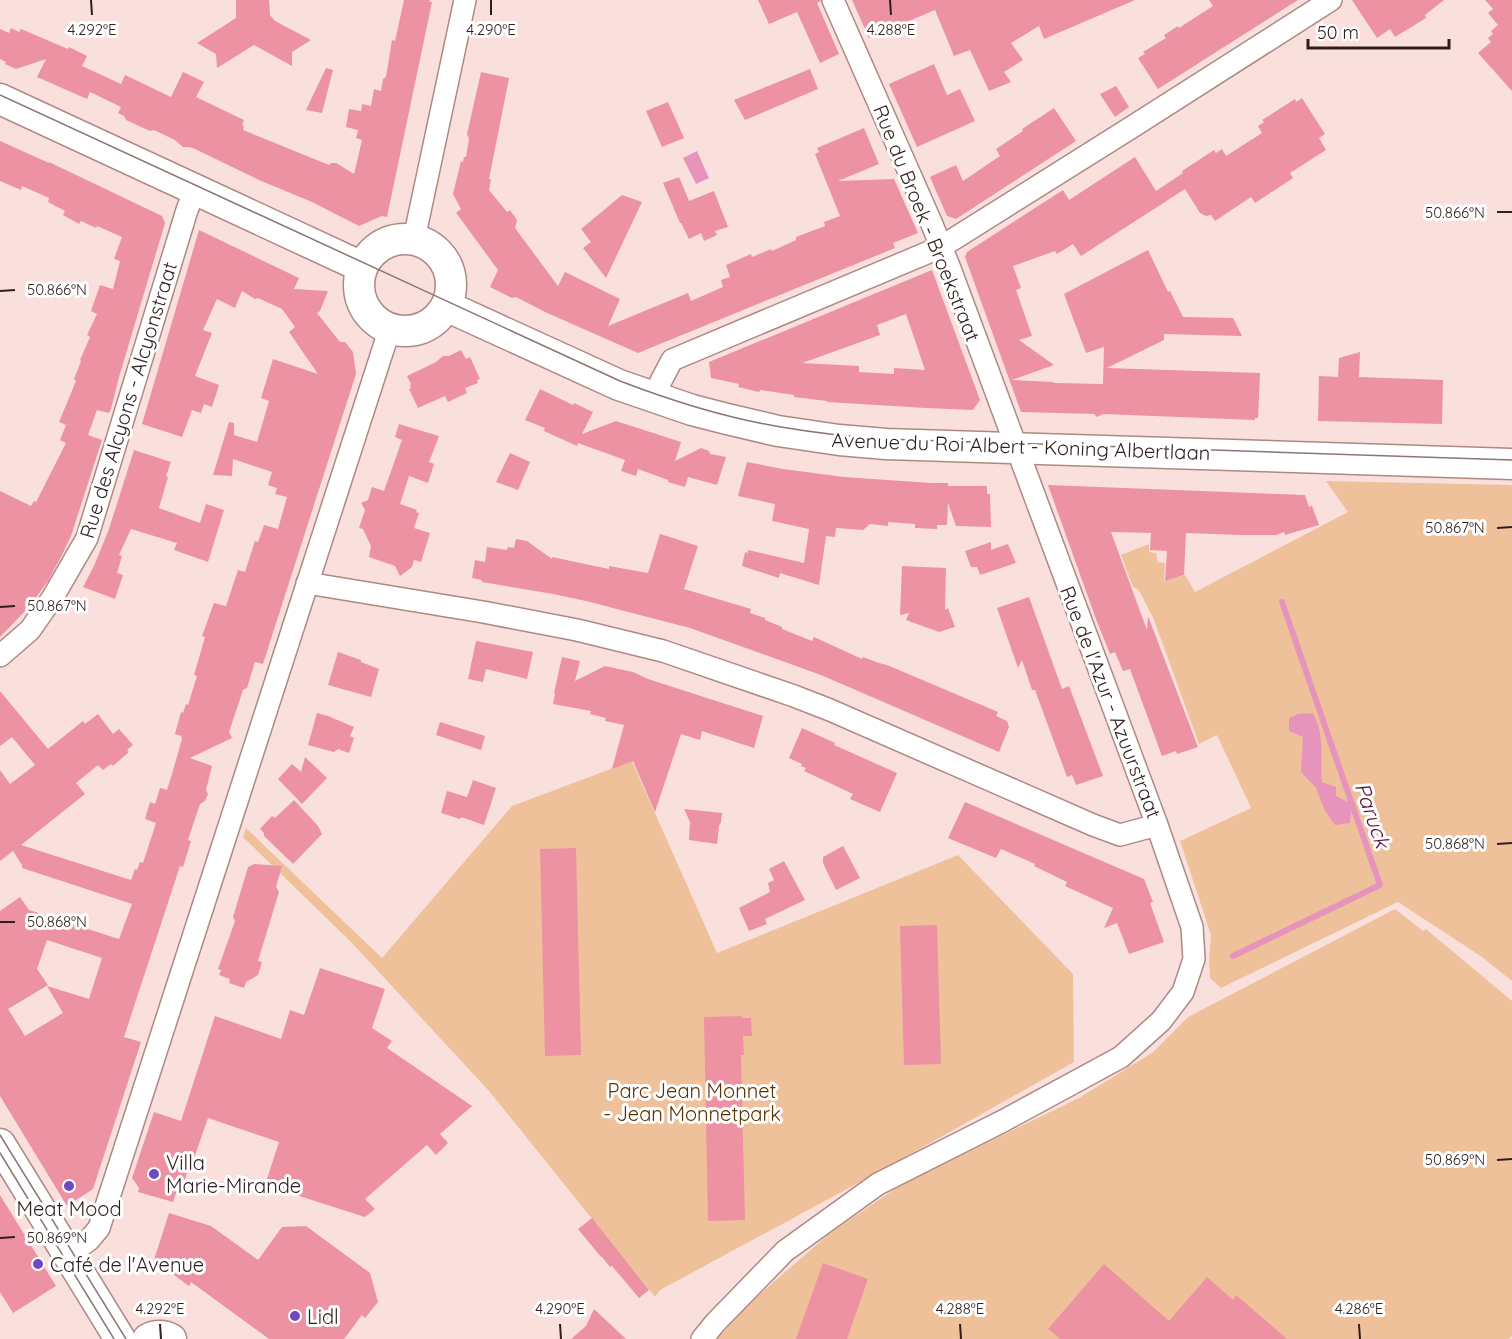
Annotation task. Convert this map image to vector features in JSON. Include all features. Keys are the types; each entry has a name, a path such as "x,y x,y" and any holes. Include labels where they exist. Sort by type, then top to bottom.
{"street":[{"path":"414,239 465,0"},
{"name":"Rue du Broek - Broekstraat","path":"833,0 931,222 1016,448"},
{"path":"655,398 672,360 941,247 1331,0"},
{"path":"0,99 362,267"},
{"name":"Rue des Alcyons - Alcyonstraat","path":"0,656 30,630 87,538 195,190"},
{"path":"414,239 438,252 448,269 451,289 446,306 434,320 420,328 405,331 390,328 372,317 362,302 358,284 362,267 373,251 389,241 414,239"},
{"name":"Avenue du Roi Albert - Koning Albertlaan","path":"446,306 619,385 737,422 778,431 886,444 1512,464"},
{"path":"69,1255 89,1240 99,1228 390,328"},
{"name":"Rue de l'Azur - Azuurstraat","path":"702,1339 785,1251 878,1184 1003,1121 1121,1057 1161,1021 1183,992 1194,959 1192,927 1157,825 1016,448"},
{"path":"307,583 483,612 577,630 663,651 830,710 1120,835 1157,825"},
{"path":"0,1144 120,1339"},
{"path":"148,1339 165,1336 171,1339"}],"green space":[{"path":"1326,481 1512,485 1512,981 1482,957 1398,902 1221,988 1210,978 1211,935 1180,841 1251,808 1217,735 1199,744 1154,620 1140,592 1133,587 1121,555 1149,544 1149,552 1156,553 1158,562 1165,563 1164,581 1185,575 1195,592 1348,512"},
{"name":"Parc Jean Monnet - Jean Monnetpark","path":"632,761 717,953 958,855 1073,974 1074,1062 884,1169 660,1290 655,1297 489,1091 352,943 243,837 246,828 382,958 512,806"},
{"path":"1395,909 1423,931 1426,929 1512,1001 1512,1336 1509,1339 717,1339 753,1300 829,1234 902,1184 1079,1098 1152,1053 1188,1017"}],"shaded area":[{"path":"697,151 709,178 696,184 683,158"},
{"path":"1313,713 1321,739 1322,782 1336,787 1336,796 1352,804 1350,823 1335,825 1325,811 1316,788 1301,772 1303,737 1289,731 1289,718 1298,714"}],"building":[{"path":"236,0 269,0 270,15 275,21 311,40 292,52 292,66 254,45 217,68 216,54 197,43 236,18"},
{"path":"404,0 430,0 429,2 432,2 387,217 382,216 359,226 195,149 183,147 175,140 154,130 150,131 126,120 118,113 121,107 90,92 87,99 37,77 46,59 16,69 0,59 0,29 9,33 11,28 19,32 21,29 87,56 82,66 121,84 125,75 171,97 183,72 204,82 196,97 244,120 243,130 329,165 336,163 354,174 362,140 356,138 358,130 346,127 349,109 361,111 362,104 371,106 374,89 381,91 383,79 386,77 392,40 395,41"},
{"path":"758,0 820,0 817,3 839,54 820,63 797,12 769,24"},
{"path":"852,0 1135,0 1044,39 1039,26 1011,43 1023,60 1004,72 1011,82 989,91 970,50 954,56 935,10 869,38"},
{"path":"1209,0 1298,0 1158,89 1138,58 1145,54 1143,52 1166,38 1164,35 1213,6"},
{"path":"1352,0 1444,0 1425,15 1426,18 1395,37 1390,29 1377,38"},
{"path":"1485,0 1512,0 1512,91 1478,53 1491,42 1488,38 1493,34 1491,31 1498,25 1488,13 1493,9"},
{"path":"934,64 947,95 960,89 975,121 917,147 889,84"},
{"path":"326,68 333,70 322,113 306,110"},
{"path":"810,69 818,89 745,120 734,100"},
{"path":"481,72 509,78 489,179 491,179 489,190 507,212 510,210 517,220 515,228 558,286 565,272 620,299 608,326 688,293 691,301 723,287 721,280 730,277 726,265 751,254 752,257 771,249 772,251 796,240 796,237 825,226 824,222 840,216 815,154 819,152 817,148 864,128 879,164 838,181 894,179 918,233 893,243 895,248 638,353 490,287 498,270 456,213 461,209 453,194 461,161 463,162 466,157 469,139 467,134"},
{"path":"1116,86 1129,107 1115,117 1100,94"},
{"path":"1302,98 1325,134 1319,138 1326,150 1290,173 1293,178 1255,203 1251,197 1215,221 1211,215 1206,216 1200,213 1185,189 1081,256 1073,244 1057,254 1055,251 1013,266 1021,288 1016,290 1032,336 1019,340 1054,365 1012,380 1103,384 1104,347 1086,353 1064,294 1148,250 1183,317 1233,318 1242,336 1164,334 1164,340 1107,368 1260,373 1258,418 1255,420 1103,414 1097,417 1094,414 1021,412 965,257 967,252 1063,190 1069,200 1135,157 1156,191 1214,150 1216,153 1222,149 1226,156 1262,133 1258,126 1264,122 1262,120 1295,99 1296,102"},
{"path":"668,102 684,138 662,147 646,111"},
{"path":"1054,108 1076,141 956,219 947,216 930,177 956,165 963,181 1000,156 996,149"},
{"path":"0,141 162,216 165,223 111,409 109,413 97,410 88,435 102,440 71,536 48,581 29,607 0,637 0,491 31,506 34,501 36,502 66,443 60,440 66,425 59,422 76,381 74,379 80,360 90,337 87,335 97,314 91,311 100,285 113,289 120,261 114,259 122,237 81,221 79,224 63,215 65,211 48,202 49,198 22,186 21,190 0,181"},
{"path":"679,177 689,201 714,191 728,227 715,231 717,235 704,241 701,233 689,239 663,183"},
{"path":"622,195 642,202 606,278 583,248 591,242 581,229"},
{"path":"199,230 299,278 294,289 328,291 317,313 340,342 345,342 353,352 356,374 263,664 255,662 247,688 243,690 229,732 232,738 190,758 212,766 206,790 208,794 205,801 200,804 188,840 191,841 183,867 180,866 124,1037 141,1042 93,1189 67,1206 0,1096 0,911 20,897 29,910 119,939 132,904 22,868 13,851 0,861 0,770 10,784 35,765 12,737 0,746 0,691 48,749 83,721 85,724 98,714 113,734 119,729 133,745 127,750 129,752 113,766 111,764 103,770 98,765 76,783 85,794 21,845 131,880 135,869 137,870 140,862 143,863 156,823 145,819 150,802 155,804 160,788 167,790 172,774 182,739 182,736 175,734 181,712 183,713 186,704 188,705 197,676 194,675 205,637 202,636 214,603 226,606 238,570 245,572 255,541 258,542 264,525 278,529 287,497 275,494 277,488 268,485 272,472 233,459 232,476 213,475 229,422 234,423 234,435 257,442 269,401 261,398 273,359 318,374 289,332 295,327 282,309 258,298 255,299 242,291 235,308 217,299 203,330 212,333 195,376 219,385 212,407 204,404 201,413 192,410 182,437 142,424","holes":["47,940 102,958 89,999 47,986 63,1013 25,1036 8,1009 48,985 37,969"]},
{"path":"932,270 980,400 973,410 827,402 760,390 759,392 738,387 739,384 711,378 709,362","holes":["906,314 925,370 894,368 894,374 859,372 859,366 802,363 880,335 877,325"]},
{"path":"461,350 466,359 470,357 480,379 477,380 478,383 465,388 467,393 448,402 445,396 418,408 409,389 411,384 407,376 436,362 443,356 449,356"},
{"path":"1360,352 1359,377 1443,380 1442,424 1318,421 1319,376 1338,377 1339,358"},
{"path":"540,389 593,412 582,434 616,421 681,442 675,461 701,448 709,451 710,454 726,457 717,485 688,477 685,487 638,469 636,476 621,471 625,460 578,443 577,446 544,431 545,428 525,420"},
{"path":"399,424 439,436 429,462 434,464 428,483 409,476 400,504 417,510 416,512 419,513 414,528 430,533 421,562 414,560 412,567 400,576 395,566 369,557 371,546 363,529 359,528 365,510 361,503 368,500 372,487 384,491 402,440 395,437"},
{"path":"134,450 171,462 159,508 200,523 206,504 224,510 208,562 174,550 177,543 131,529 119,555 122,556 117,573 123,575 115,599 83,587 109,529"},
{"path":"510,453 530,462 518,490 496,482"},
{"path":"747,462 844,477 948,483 948,486 987,486 987,494 990,494 991,527 956,526 948,503 947,525 937,525 937,529 915,528 915,524 888,522 888,526 870,524 863,530 836,528 835,537 826,536 819,585 780,573 779,578 742,566 745,552 748,553 748,550 804,563 809,529 772,521 775,504 738,496"},
{"path":"1048,485 1305,495 1309,507 1312,506 1319,525 1285,535 1284,532 1276,535 1186,533 1184,575 1165,581 1167,551 1150,550 1151,533 1111,532 1147,630 1148,616 1198,747 1162,756 1130,669 1123,671 1115,652 1110,654"},
{"path":"660,534 698,546 684,589 751,609 750,613 765,618 782,629 812,641 814,637 862,659 863,657 887,665 998,712 996,716 1007,721 1009,727 999,752 821,675 690,628 586,601 482,582 482,580 472,578 475,560 485,562 487,547 507,550 508,547 514,548 516,539 527,541 552,559 552,557 609,569 609,566 648,573"},
{"path":"991,542 991,550 1008,544 1016,563 980,575 977,567 971,567 965,551"},
{"path":"902,566 946,568 945,610 948,608 955,627 939,632 906,620 909,613 900,615"},
{"path":"1029,597 1062,689 1069,686 1103,776 1076,785 1072,775 1067,777 1022,660 1018,668 997,608"},
{"path":"476,641 533,652 527,679 486,669 483,682 468,679"},
{"path":"338,652 379,669 371,697 328,685"},
{"path":"562,657 580,661 575,681 605,666 633,672 648,679 763,716 754,748 702,731 700,740 681,734 655,812 633,761 612,769 624,725 605,721 606,718 590,714 591,711 553,704"},
{"path":"317,713 354,727 350,736 354,738 349,753 338,749 334,752 308,745"},
{"path":"440,722 485,736 481,750 436,735"},
{"path":"802,728 897,773 880,812 850,799 853,794 804,771 806,768 801,766 802,764 789,758"},
{"path":"305,757 327,778 302,804 278,779 292,764 301,772"},
{"path":"473,780 496,788 484,825 441,813 447,791 467,797"},
{"path":"294,800 318,826 322,834 293,864 264,836 260,829 272,816 275,818"},
{"path":"965,802 1144,879 1164,942 1129,954 1117,923 1104,928 1113,908 1065,886 1067,882 1001,849 996,858 948,838"},
{"path":"684,809 722,813 717,844 689,840 690,822"},
{"path":"843,846 860,878 836,890 823,863 823,857"},
{"path":"576,848 581,1055 545,1056 540,849"},
{"path":"784,861 805,900 765,919 767,924 749,931 739,908 770,892 768,883 774,880 769,869"},
{"path":"254,864 282,866 276,887 279,892 258,961 262,962 258,975 246,982 244,988 229,983 230,979 219,975 221,970 218,969 235,921 233,917 248,867"},
{"path":"937,925 941,1064 904,1065 900,926"},
{"path":"320,968 385,989 372,1028 392,1041 387,1048 472,1106 440,1134 448,1143 436,1155 427,1145 365,1199 375,1209 365,1217 265,1185 279,1142 208,1118 192,1164 190,1164 183,1185 179,1184 173,1202 138,1192 139,1188 132,1178 154,1112 181,1121 215,1016 281,1039 290,1010 304,1015"},
{"path":"742,1016 742,1018 751,1018 752,1036 743,1036 744,1055 741,1055 745,1220 708,1221 704,1017"},
{"path":"0,1195 56,1286 13,1313 0,1292"},
{"path":"169,1213 211,1226 258,1260 282,1227 306,1226 370,1273 378,1302 365,1318 362,1315 344,1339 269,1339 191,1282 189,1286 154,1260"},
{"path":"592,1218 649,1290 639,1298 578,1229"},
{"path":"823,1263 868,1279 847,1339 796,1339"},
{"path":"1104,1264 1169,1321 1207,1277 1233,1300 1236,1295 1287,1339 1060,1339 1048,1329"},
{"path":"594,1309 626,1339 571,1339 586,1326"}],"waterway":[{"name":"Paruck","path":"1233,956 1380,885 1282,602"}],"tram line":[{"path":"0,95 620,381 679,402 740,419 807,431 886,439 1512,460"},
{"path":"0,1135 126,1339"},
{"path":"0,1153 114,1339"}],"place":[{"name":"Villa Marie-Mirande","path":"154,1174"},
{"name":"Meat Mood","path":"69,1186"},
{"name":"Café de l'Avenue","path":"38,1264"},
{"name":"Lidl","path":"295,1316"}]}
